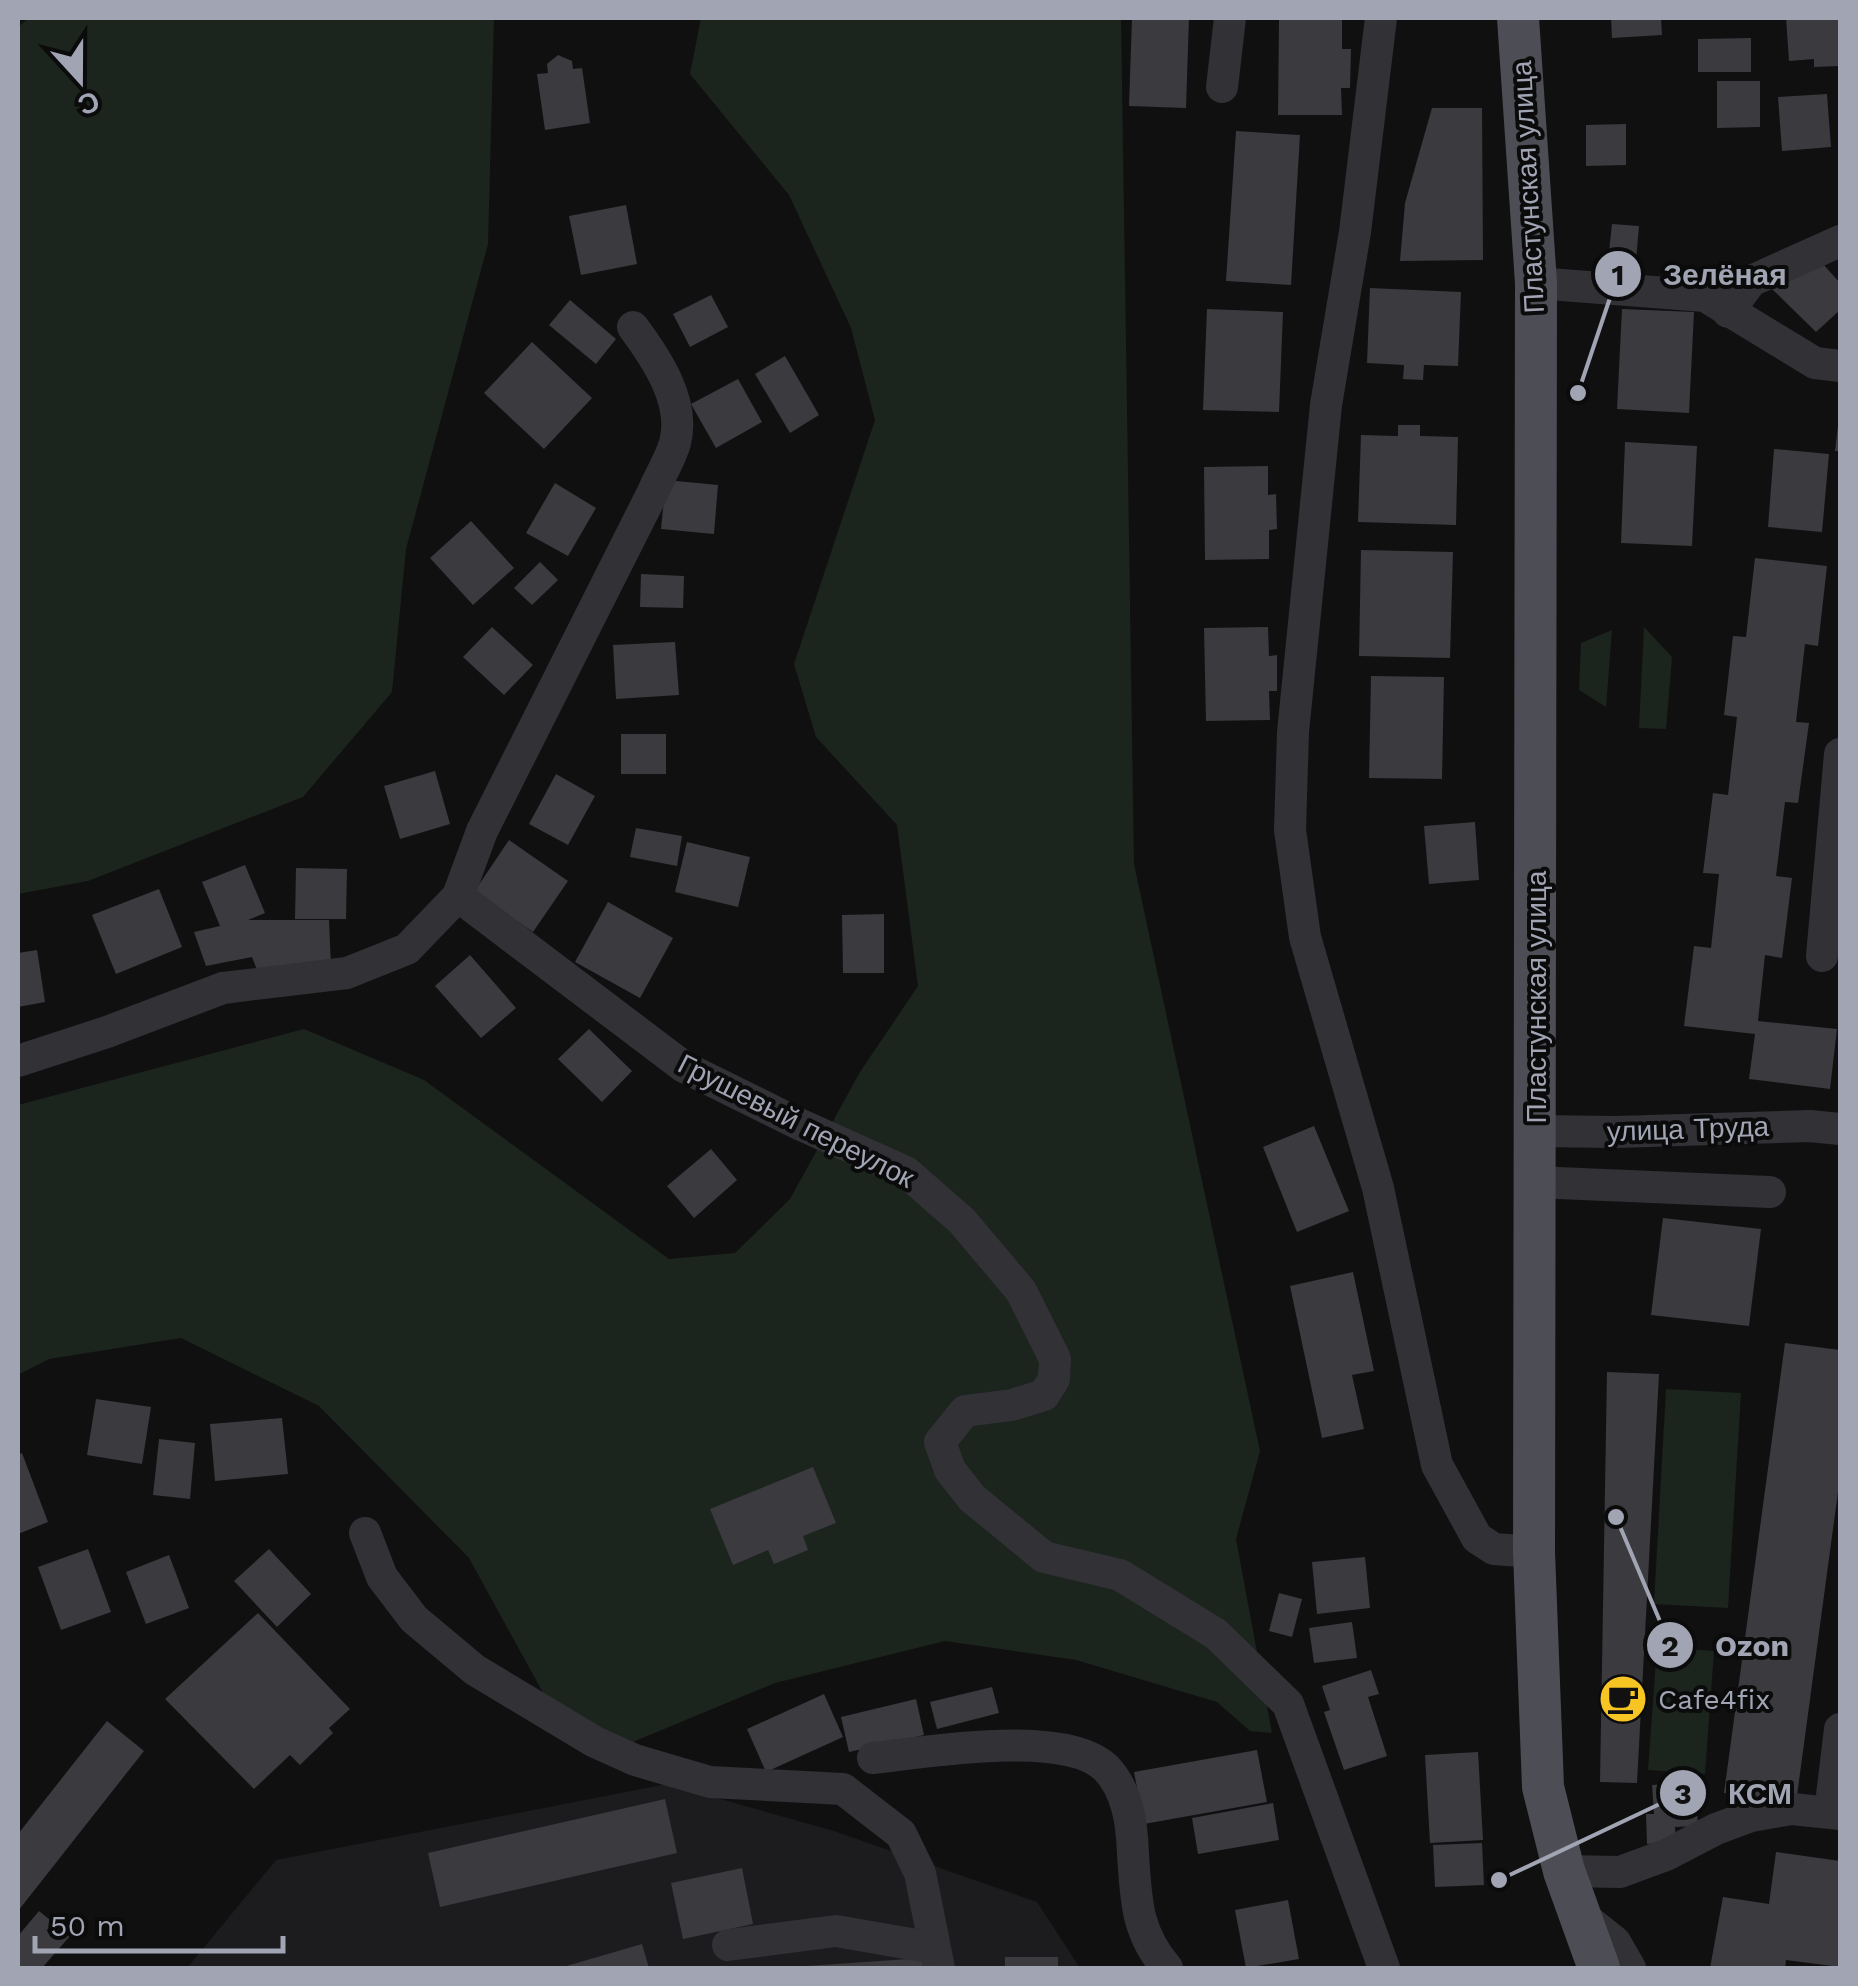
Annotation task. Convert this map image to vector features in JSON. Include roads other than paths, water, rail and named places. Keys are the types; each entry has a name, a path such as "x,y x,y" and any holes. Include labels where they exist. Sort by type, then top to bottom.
{"main road":[{"name":"Пластунская улица","path":"1518,18 1536,283 1534,1552 1543,1787 1564,1871 1600,1968"}],"street":[{"path":"1222,87 1230,18"},
{"path":"1381,18 1355,232 1326,405 1293,732 1290,830 1305,938 1378,1188 1437,1466 1477,1538 1494,1548 1534,1552"},
{"path":"1728,312 1751,281 1840,242"},
{"path":"1536,283 1706,296 1815,363 1840,366"},
{"path":"18,1061 223,988 347,973 407,950 458,896 482,831 675,441 677,416 667,384 652,352 633,327"},
{"path":"1822,956 1840,754"},
{"name":"Грушевый переулок","path":"458,896 684,1067 906,1172 962,1221 1021,1291 1055,1359 1054,1378 1044,1395 965,1411 940,1442 950,1470 972,1498 1044,1557 1120,1575 1216,1634 1288,1704 1384,1968"},
{"name":"улица Труда","path":"1536,1131 1840,1128"},
{"path":"1534,1182 1770,1192"},
{"path":"364,1533 382,1576 414,1619 475,1670 595,1742 636,1760 710,1782 843,1789 901,1834 920,1873 936,1958 836,1932 728,1945"},
{"path":"1564,1871 1620,1872 1751,1816 1792,1809 1835,1813 1840,1729"},
{"path":"873,1758 1017,1745 1092,1758 1108,1770 1130,1813 1136,1910 1152,1951 1167,1968"},
{"path":"1580,1914 1615,1942 1630,1968"}],"place":[{"name":"Зелёная","path":"1578,393"},
{"name":"Ozon","path":"1616,1517"},
{"name":"Cafe4fix","path":"1623,1699"},
{"name":"КСМ","path":"1499,1880"}]}
